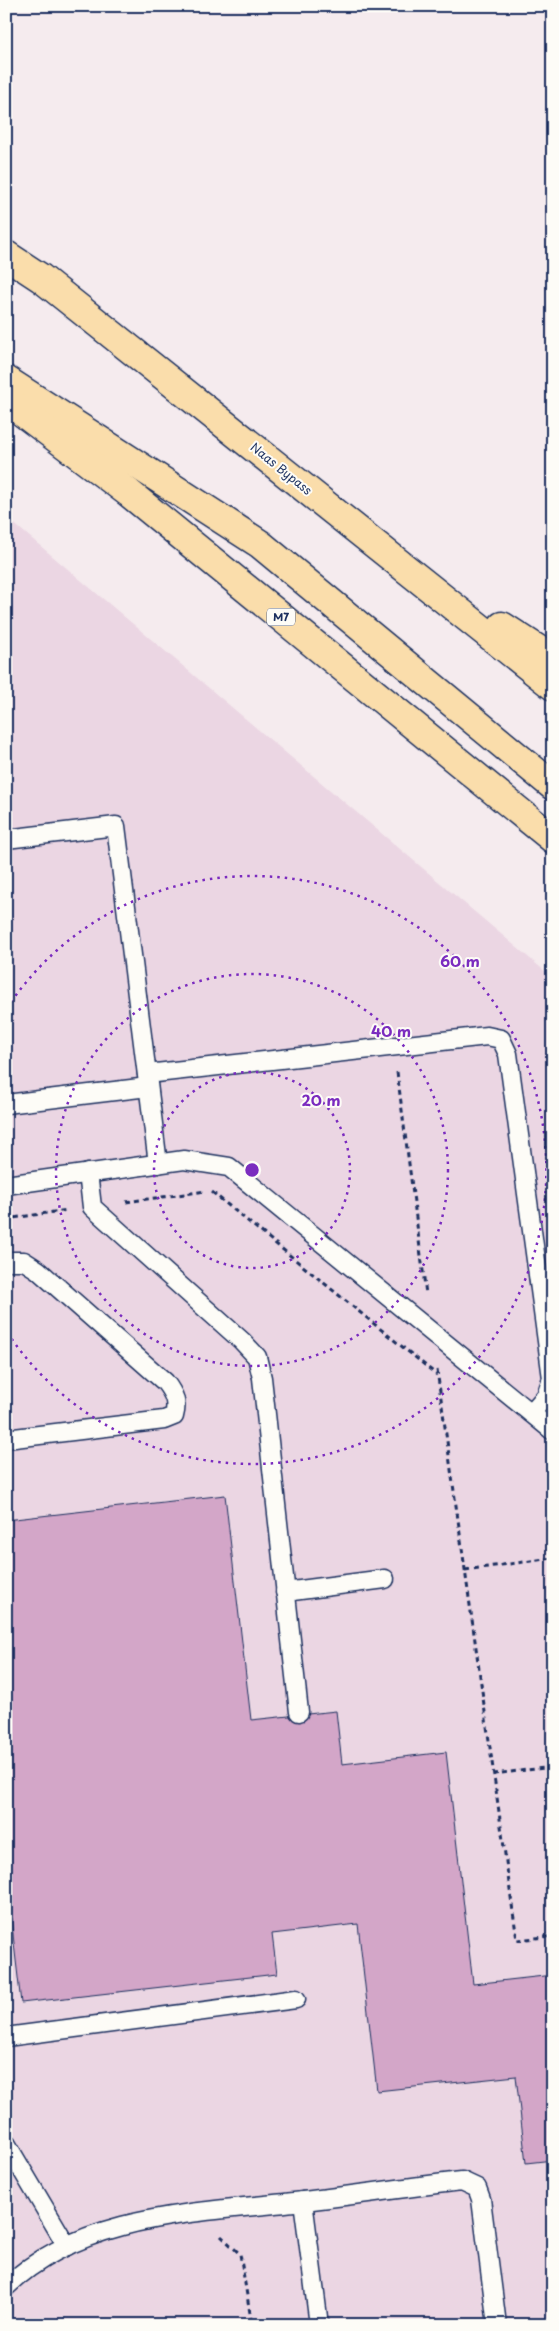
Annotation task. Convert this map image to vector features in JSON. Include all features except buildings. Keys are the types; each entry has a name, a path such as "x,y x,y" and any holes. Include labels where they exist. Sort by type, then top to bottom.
{"highway":[{"name":"Naas Bypass","path":"6,255 41,278 553,686"},
{"path":"6,380 260,544 553,786"},
{"name":"M7","path":"6,400 129,493 553,839"},
{"path":"376,545 553,658"}],"lane":[{"path":"6,839 116,826 158,1164"},
{"path":"6,1104 147,1080 393,1047 486,1036 501,1039 508,1054 552,1378 546,1396 531,1413"},
{"path":"6,1185 184,1160 230,1167 553,1431"},
{"path":"88,1173 92,1207 257,1357 262,1378 299,1712"},
{"path":"6,1260 24,1261 38,1270 165,1382 174,1394 177,1406 174,1416 164,1420 6,1438"},
{"path":"285,1592 385,1578"},
{"path":"6,2037 296,1999"},
{"path":"6,2143 67,2246"},
{"path":"6,2287 18,2275 67,2246 119,2226 210,2211 462,2181 477,2188 481,2199 497,2325"},
{"path":"303,2201 319,2325"}],"path":[{"path":"393,1047 437,1376 517,1940 553,1936"},
{"path":"6,1218 206,1191 215,1193 437,1376"},
{"path":"465,1570 553,1558"},
{"path":"493,1774 553,1767"},
{"path":"210,2211 215,2230 240,2254 252,2325"}],"shaded area":[{"path":"6,517 553,978 553,2325 6,2325"}]}
